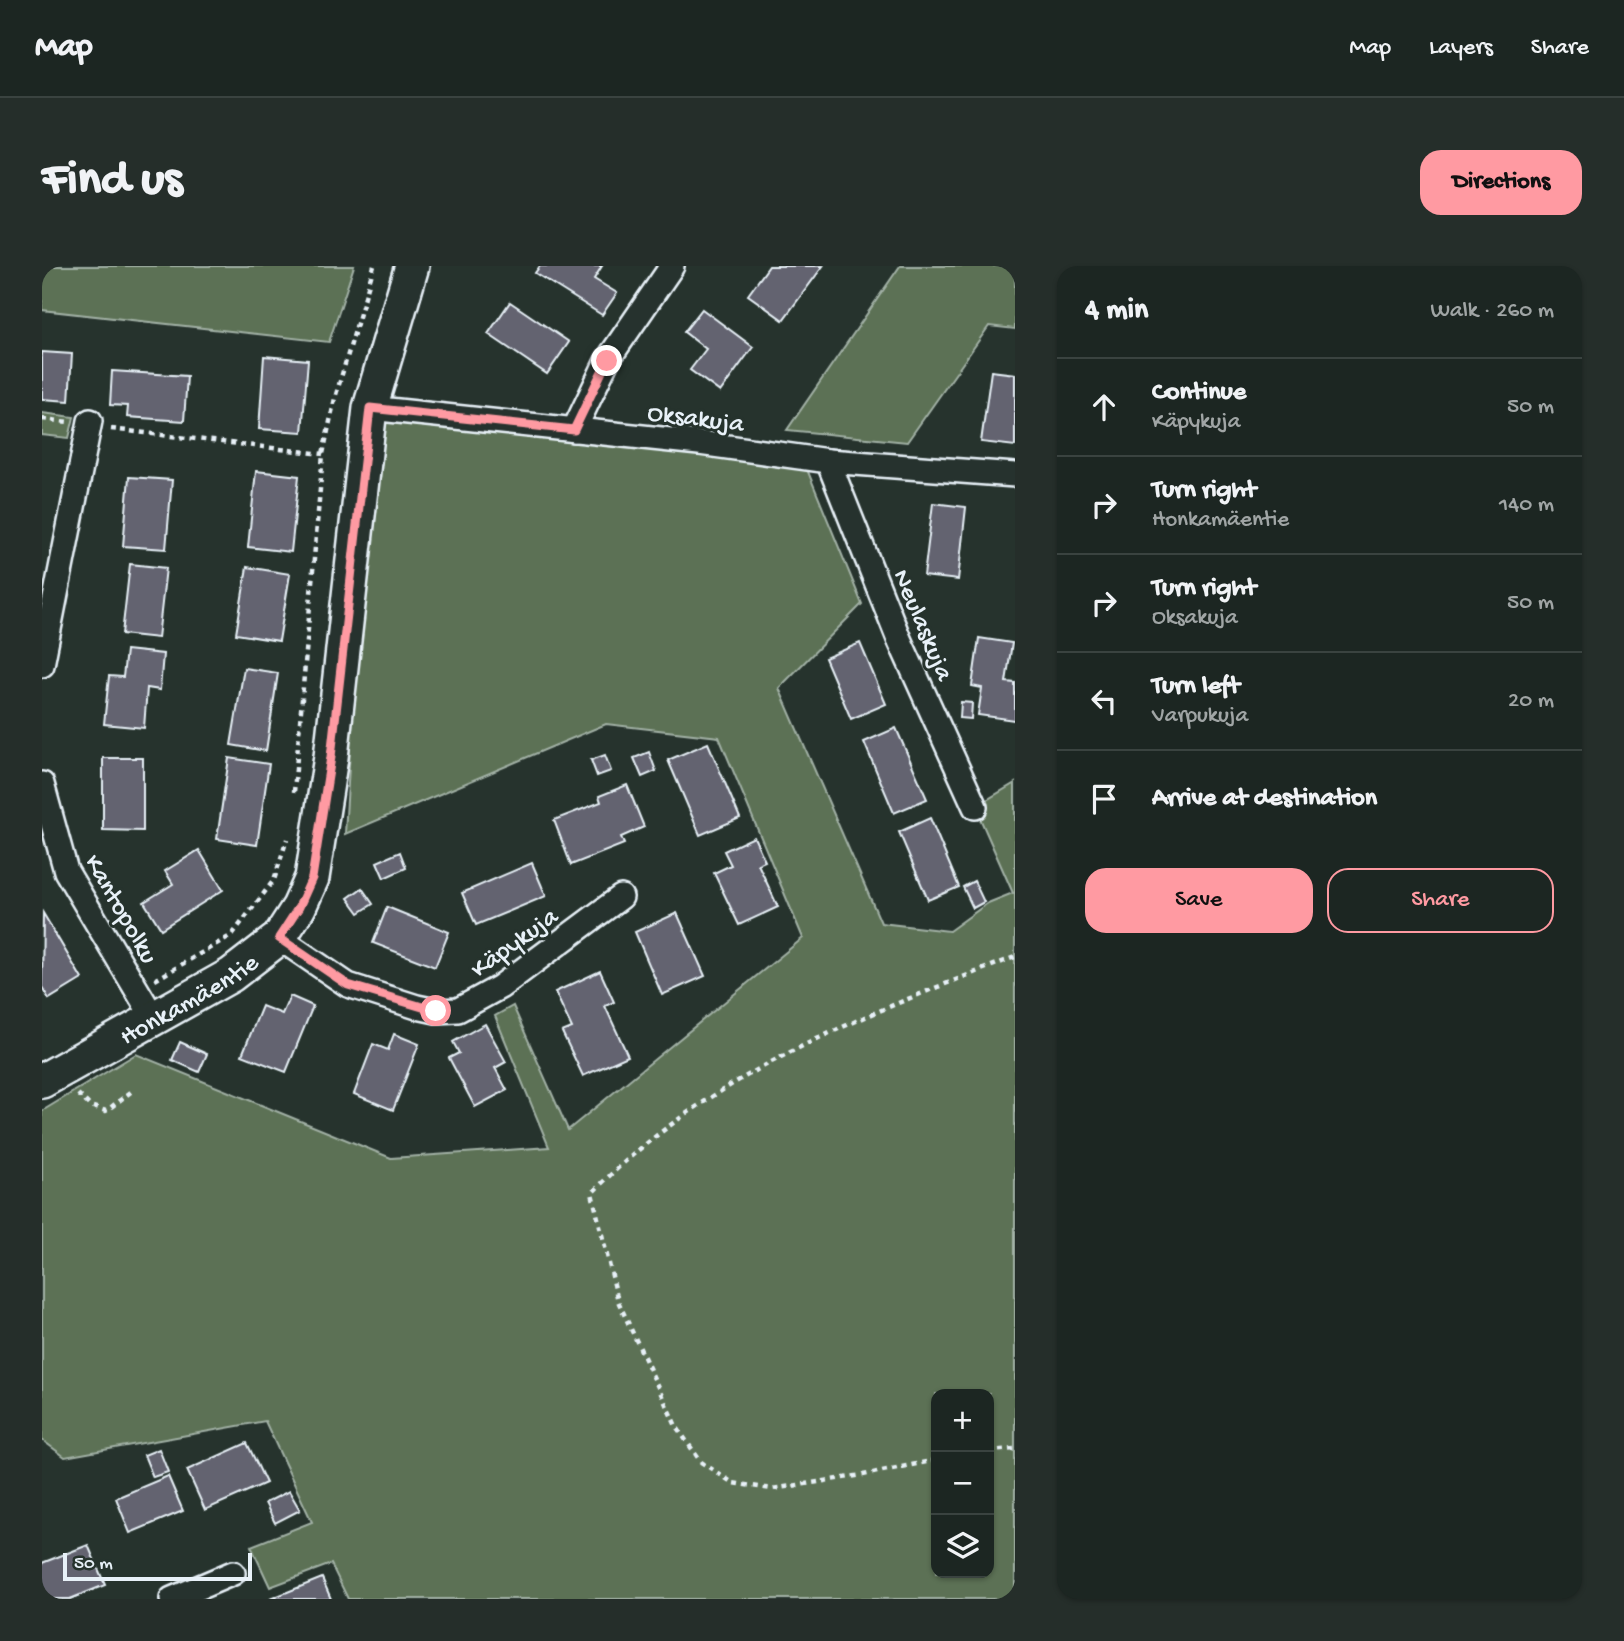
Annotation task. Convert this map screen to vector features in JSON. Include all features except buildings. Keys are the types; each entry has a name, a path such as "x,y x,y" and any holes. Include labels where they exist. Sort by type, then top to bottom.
{"street":[{"name":"Honkamäentie","path":"51,1076 146,1004 231,975 279,938 299,907 312,878 331,757 370,408 412,266"},
{"path":"574,430 607,361 672,266"},
{"name":"Oksakuja","path":"370,408 828,461 1015,475"},
{"path":"42,665 90,421"},
{"name":"Neulaskuja","path":"828,461 900,639 975,807"},
{"name":"Kantopolku","path":"42,783 47,811 66,871 146,1004"},
{"name":"Käpykuja","path":"279,938 348,985 417,1007 436,1011 458,1010 500,987 621,897"},
{"path":"172,1599 233,1573"}],"path":[{"path":"293,799 323,454 335,398 374,266"},
{"path":"90,421 118,431 323,454"},
{"path":"146,1004 232,935 274,880 291,826"},
{"path":"931,1461 772,1489 733,1483 701,1462 676,1426 618,1301 592,1193 657,1133 782,1054 865,1014 1015,957"},
{"path":"51,1076 90,1105 106,1111 132,1091"},
{"path":"994,1450 1015,1448"}],"green space":[{"path":"42,266 354,266 329,342 42,310"},
{"path":"900,266 1015,266 1015,329 989,326 907,442 787,430"},
{"path":"370,408 802,457 862,604 779,688 881,923 949,931 988,903 1013,893 975,807 1015,783 1015,1599 348,1599 331,1564 270,1587 251,1546 312,1522 265,1421 65,1457 42,1440 42,1111 136,1054 391,1158 549,1147 495,1016 513,1006 568,1130 803,938 719,737 606,724 345,834"},
{"path":"42,413 74,417 69,438 42,435"}],"route":[{"path":"436,1011 348,985 279,938 299,907 312,878 331,757 370,408 574,430 607,361"}]}
